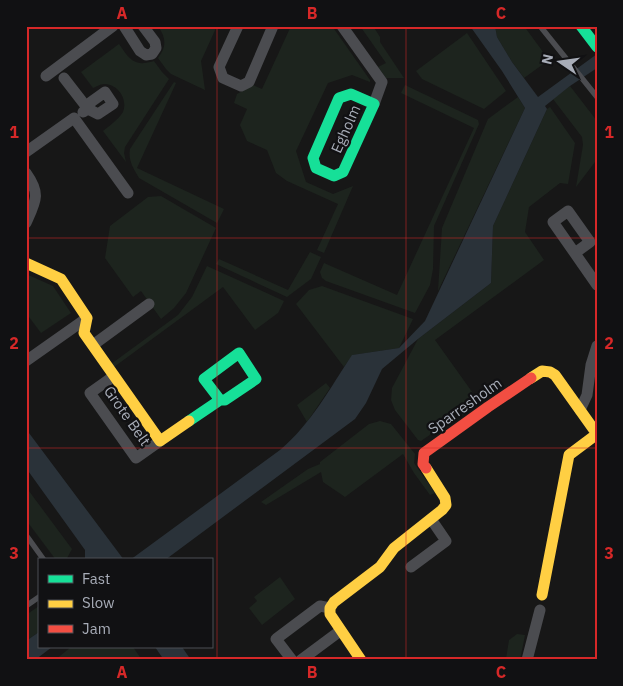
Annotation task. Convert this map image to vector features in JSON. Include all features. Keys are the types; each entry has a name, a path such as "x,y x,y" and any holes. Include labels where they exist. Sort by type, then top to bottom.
{"street":[{"path":"46,76 113,26"},
{"path":"124,26 140,51 146,55 152,54 156,48 155,42 143,26"},
{"path":"238,26 219,67 223,78 241,86 249,82 273,26"},
{"name":"Egholm","path":"342,26 382,82 374,104 343,172 334,176 316,168 313,158 339,98 351,94 374,104"},
{"path":"581,26 597,47"},
{"path":"26,152 88,108 64,78"},
{"path":"74,118 128,193"},
{"path":"26,172 36,191 36,201 26,223"},
{"path":"575,253 597,285"},
{"name":"Grote Belt","path":"26,263 61,279 87,318 84,333 160,441"},
{"path":"93,345 149,304"},
{"path":"26,361 87,318"},
{"path":"580,410 587,395 591,366 597,346"},
{"name":"Grote Belt","path":"114,376 90,393 136,458 220,400 225,400 256,378 239,353 204,379 220,400"},
{"name":"Sparresholm","path":"292,660 276,639 320,606 330,608 334,602 380,567 394,548 446,506 445,498 422,464 424,453 542,370 555,375 597,434 569,454 542,596"},
{"path":"412,567 446,541 431,519"},
{"path":"330,608 330,614 340,631 361,660"},
{"path":"527,660 540,610"},
{"path":"301,660 340,631"}],"lane":[{"path":"540,26 597,97"},
{"path":"26,535 43,558"},
{"path":"26,606 38,597"}],"shaded area":[{"path":"158,26 217,26 201,61 205,90 171,74 166,69 158,58 163,50 164,42 163,34"},
{"path":"291,26 332,26 370,80 370,82 352,75 328,83 296,151 306,182 333,194 353,186 324,253 317,250 338,204 287,181 276,173 267,150 247,141 240,125 247,109 234,103 237,94 253,85 262,89"},
{"path":"360,26 373,26 380,37 380,42 404,78 386,78 378,67 386,63"},
{"path":"470,26 495,26 497,37 512,62 538,97 597,54 597,68 545,106 547,109 493,226 491,283 382,369 366,403 355,419 168,558 133,558 291,440 311,417 352,355 399,348 425,321 525,108 502,71"},
{"path":"495,26 524,26 549,60 524,78 497,37"},
{"path":"467,33 506,91 484,109 422,79 416,71"},
{"path":"119,44 133,61 147,63 154,61 169,79 125,147 126,162 103,131 123,112 124,102 121,93 109,85 103,84 93,88 81,72"},
{"path":"174,82 176,83 137,168 224,209 217,223 139,178 130,160 130,149"},
{"path":"405,85 478,120 479,124 434,226 433,269 430,285 415,313 326,281 322,278 320,272 324,263 397,295 474,128 401,93"},
{"path":"570,86 597,121 597,164 595,162 576,187 583,145 582,137 553,99"},
{"path":"518,97 525,108 438,291 442,228 488,119"},
{"path":"550,107 575,143 568,184 560,183 529,207 525,232 544,260 435,340 480,403 437,434 434,432 421,441 418,440 395,410 391,400 392,388 418,339 491,283 493,226 547,109"},
{"path":"161,196 216,228 186,293 174,308 161,319 141,291 133,297 105,258 110,226 148,197"},
{"path":"310,252 321,257 311,279 287,297 216,264 219,259 288,290"},
{"path":"207,266 284,301 278,313 255,330 223,287 114,367 111,364 178,315 192,297"},
{"path":"26,274 53,286 71,313 41,333 26,313"},
{"path":"322,286 413,319 399,348 353,355 344,367 296,304 309,290"},
{"path":"326,383 330,388 307,422 297,405"},
{"path":"380,421 391,424 415,454 414,463 435,493 430,495 403,454 345,497 323,482 321,472 266,505 261,502 308,469 320,464 320,462 369,424"},
{"path":"26,429 123,558 85,558 85,550 26,468"},
{"path":"26,487 72,549 67,558 54,558 26,520"},
{"path":"280,577 295,599 262,625 249,608 257,601 254,597"},
{"path":"38,607 38,633 26,641 26,615"},
{"path":"38,633 38,648 51,648 35,660 26,660 26,641"},
{"path":"517,634 525,635 520,660 506,659 509,640"},
{"path":"70,648 134,648 142,660 55,660"},
{"path":"156,648 183,648 191,660 164,660"}],"traffic: fast":[{"path":"581,26 597,47"},
{"path":"351,94 374,104 343,172 334,176 316,168 313,158 339,98 351,94"},
{"path":"189,421 256,379 239,353 204,379 220,400"}],"traffic: slow":[{"path":"26,263 61,279 87,318 84,333 160,441 189,421"},
{"path":"531,378 542,371 555,375 597,434 569,455 542,595"},
{"path":"361,660 330,614 330,608 334,602 380,567 394,548 446,505 445,498 426,468"}],"traffic: jam":[{"path":"426,468 423,464 424,453 531,378"}]}
